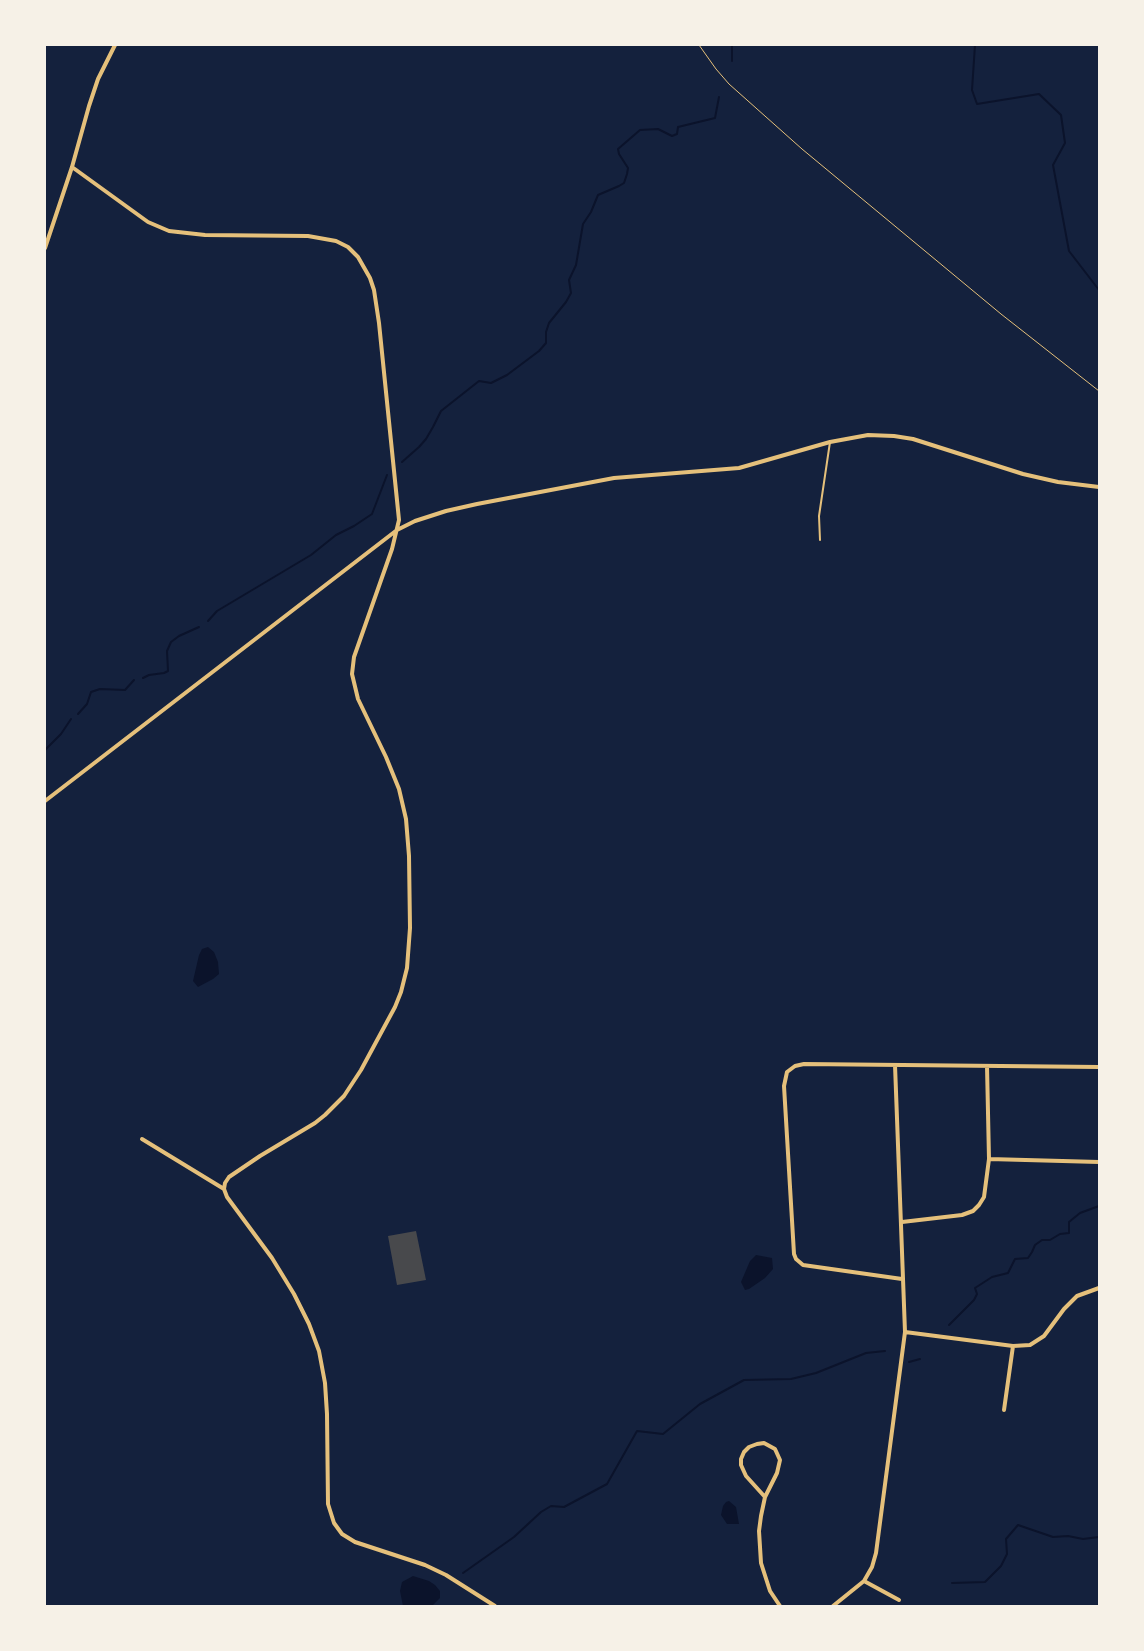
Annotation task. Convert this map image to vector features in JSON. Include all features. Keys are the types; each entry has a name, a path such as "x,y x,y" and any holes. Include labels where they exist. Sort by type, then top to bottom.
{"street":[{"path":"45,248 95,89 115,45"},
{"path":"72,167 140,216 160,228 205,235 322,238 342,243 358,257 370,278 377,305 392,460 399,508 397,530 354,657 352,674 358,699 397,782 406,819 410,856 410,928 407,968 404,983 395,1007 361,1070 336,1105 306,1129 242,1168 226,1180 224,1189 227,1197 272,1258 294,1294 320,1351 327,1414 328,1504 334,1523 342,1534 355,1542 426,1565 446,1575 495,1606"},
{"path":"45,801 397,530 424,518 477,504 614,478 739,468 830,442 868,435 913,439 1023,474 1058,482 1099,487"},
{"path":"902,1280 809,1266 799,1263 794,1254 784,1086 786,1074 790,1069 798,1065 1099,1067"},
{"path":"833,1606 864,1581 872,1566 879,1536 905,1332 895,1065"},
{"path":"902,1222 954,1217 972,1211 984,1197 989,1159 987,1066"},
{"path":"142,1139 224,1189"},
{"path":"989,1159 1099,1162"},
{"path":"905,1332 1013,1346 1030,1344 1044,1336 1070,1302 1085,1292 1099,1288"},
{"path":"1004,1410 1013,1346"},
{"path":"766,1497 746,1476 741,1466 741,1459 747,1449 764,1443 775,1449 780,1460 777,1473 760,1516 761,1563 770,1592 780,1606"},
{"path":"864,1581 899,1600"}],"lane":[{"path":"820,540 819,516 830,442"}],"path":[{"path":"700,45 716,69 735,90 802,149 1001,314 1099,391"}],"water":[{"path":"208,947 214,952 218,962 219,974 198,987 193,981 199,955 202,949"},
{"path":"756,1255 772,1258 773,1269 765,1278 745,1290 741,1282 750,1261"},
{"path":"729,1501 736,1507 739,1524 727,1524 721,1515 723,1506"},
{"path":"413,1576 429,1581 440,1591 440,1598 432,1606 403,1606 400,1591 402,1582"}],"building":[{"path":"416,1231 426,1280 397,1285 388,1236"}],"waterway":[{"path":"732,45 732,61"},
{"path":"975,45 972,90 977,104 1039,94 1061,115 1065,143 1053,165 1069,251 1099,290"},
{"path":"402,462 426,439 441,411 479,381 491,383 507,375 539,351 546,343 546,332 549,323 571,293 569,280 576,265 583,224 591,212 598,195 624,183 628,168 618,149 640,130 658,129 672,136 677,134 678,127 715,118 719,97"},
{"path":"208,621 217,611 311,555 336,535 372,514 387,475"},
{"path":"143,678 168,671 167,651 171,642 179,636 199,627"},
{"path":"78,714 87,704 91,692 100,689 125,690 134,680"},
{"path":"45,750 61,734 71,719"},
{"path":"949,1325 974,1300 977,1294 975,1288 992,1277 1008,1273 1015,1259 1028,1258 1035,1245 1042,1240 1050,1240 1060,1234 1069,1233 1069,1222 1080,1213 1099,1206"},
{"path":"463,1573 514,1537 541,1512 551,1506 564,1507 607,1484 637,1431 663,1434 700,1404 744,1380 791,1379 816,1373 866,1353 885,1351"},
{"path":"909,1362 920,1359"},
{"path":"952,1583 985,1582 1001,1566 1007,1554 1006,1539 1018,1525 1053,1537 1068,1536 1083,1539 1099,1537"}]}
